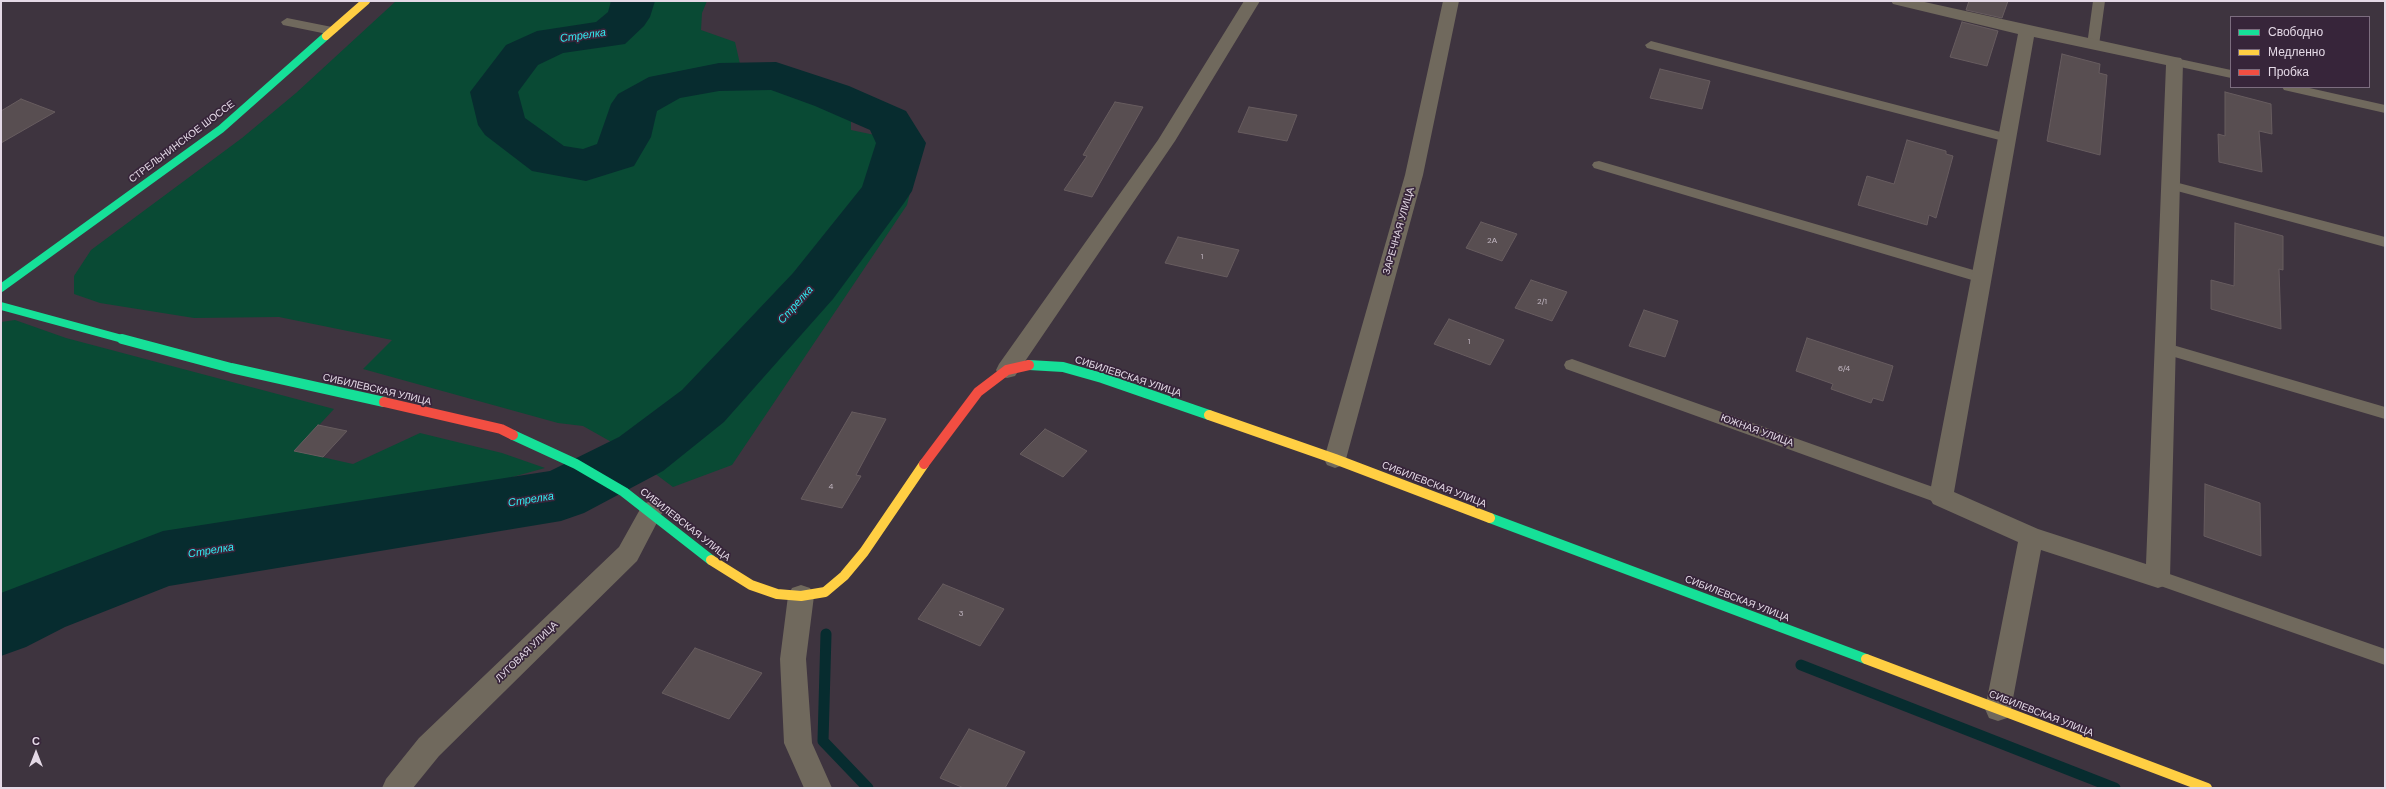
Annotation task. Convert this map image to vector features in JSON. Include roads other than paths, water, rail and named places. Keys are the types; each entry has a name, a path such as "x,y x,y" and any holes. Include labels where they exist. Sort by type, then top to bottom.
{"street":[{"name":"СТРЕЛЬНИНСКОЕ ШОССЕ","path":"1,288 220,129 366,1"},
{"path":"1007,370 1166,141 1252,1"},
{"name":"ЗАРЕЧНАЯ УЛИЦА","path":"1335,459 1414,175 1451,1"},
{"path":"1899,1 2027,31 2175,62 2158,578 2031,537 1941,497 2027,31"},
{"name":"СИБИЛЕВСКАЯ УЛИЦА","path":"1,306 230,368 502,429 576,464 624,492 651,511 691,546 726,572 751,585 777,594 801,596 825,592 844,576 864,552 944,435 978,392 1007,370 1034,364 1063,368 1102,378 1335,459 2207,788"},
{"name":"ЛУГОВАЯ УЛИЦА","path":"396,788 429,747 628,554 651,511"},
{"path":"1998,709 2031,537"},
{"path":"801,596 793,659 798,743 818,788"}],"lane":[{"path":"2093,45 2099,1"},
{"path":"287,22 332,31"},
{"path":"1651,45 2007,138"},
{"path":"2175,62 2230,74"},
{"path":"2292,88 2385,109"},
{"path":"1599,165 1982,278"},
{"path":"2171,185 2385,242"},
{"path":"2166,349 2385,413"},
{"name":"ЮЖНАЯ УЛИЦА","path":"1572,365 1941,497"},
{"path":"2158,578 2385,657"}],"waterway":[{"name":"Стрелка","path":"1,626 41,606 163,559 561,495 641,454 703,406 813,286 886,191 901,143 889,121 832,96 776,76 719,77 666,87 635,104 626,137 616,155 586,165 550,160 502,125 494,92 522,55 553,41 609,34 628,17 633,1"},
{"path":"826,634 823,741 868,788"},
{"path":"1801,665 2115,788"}]}
